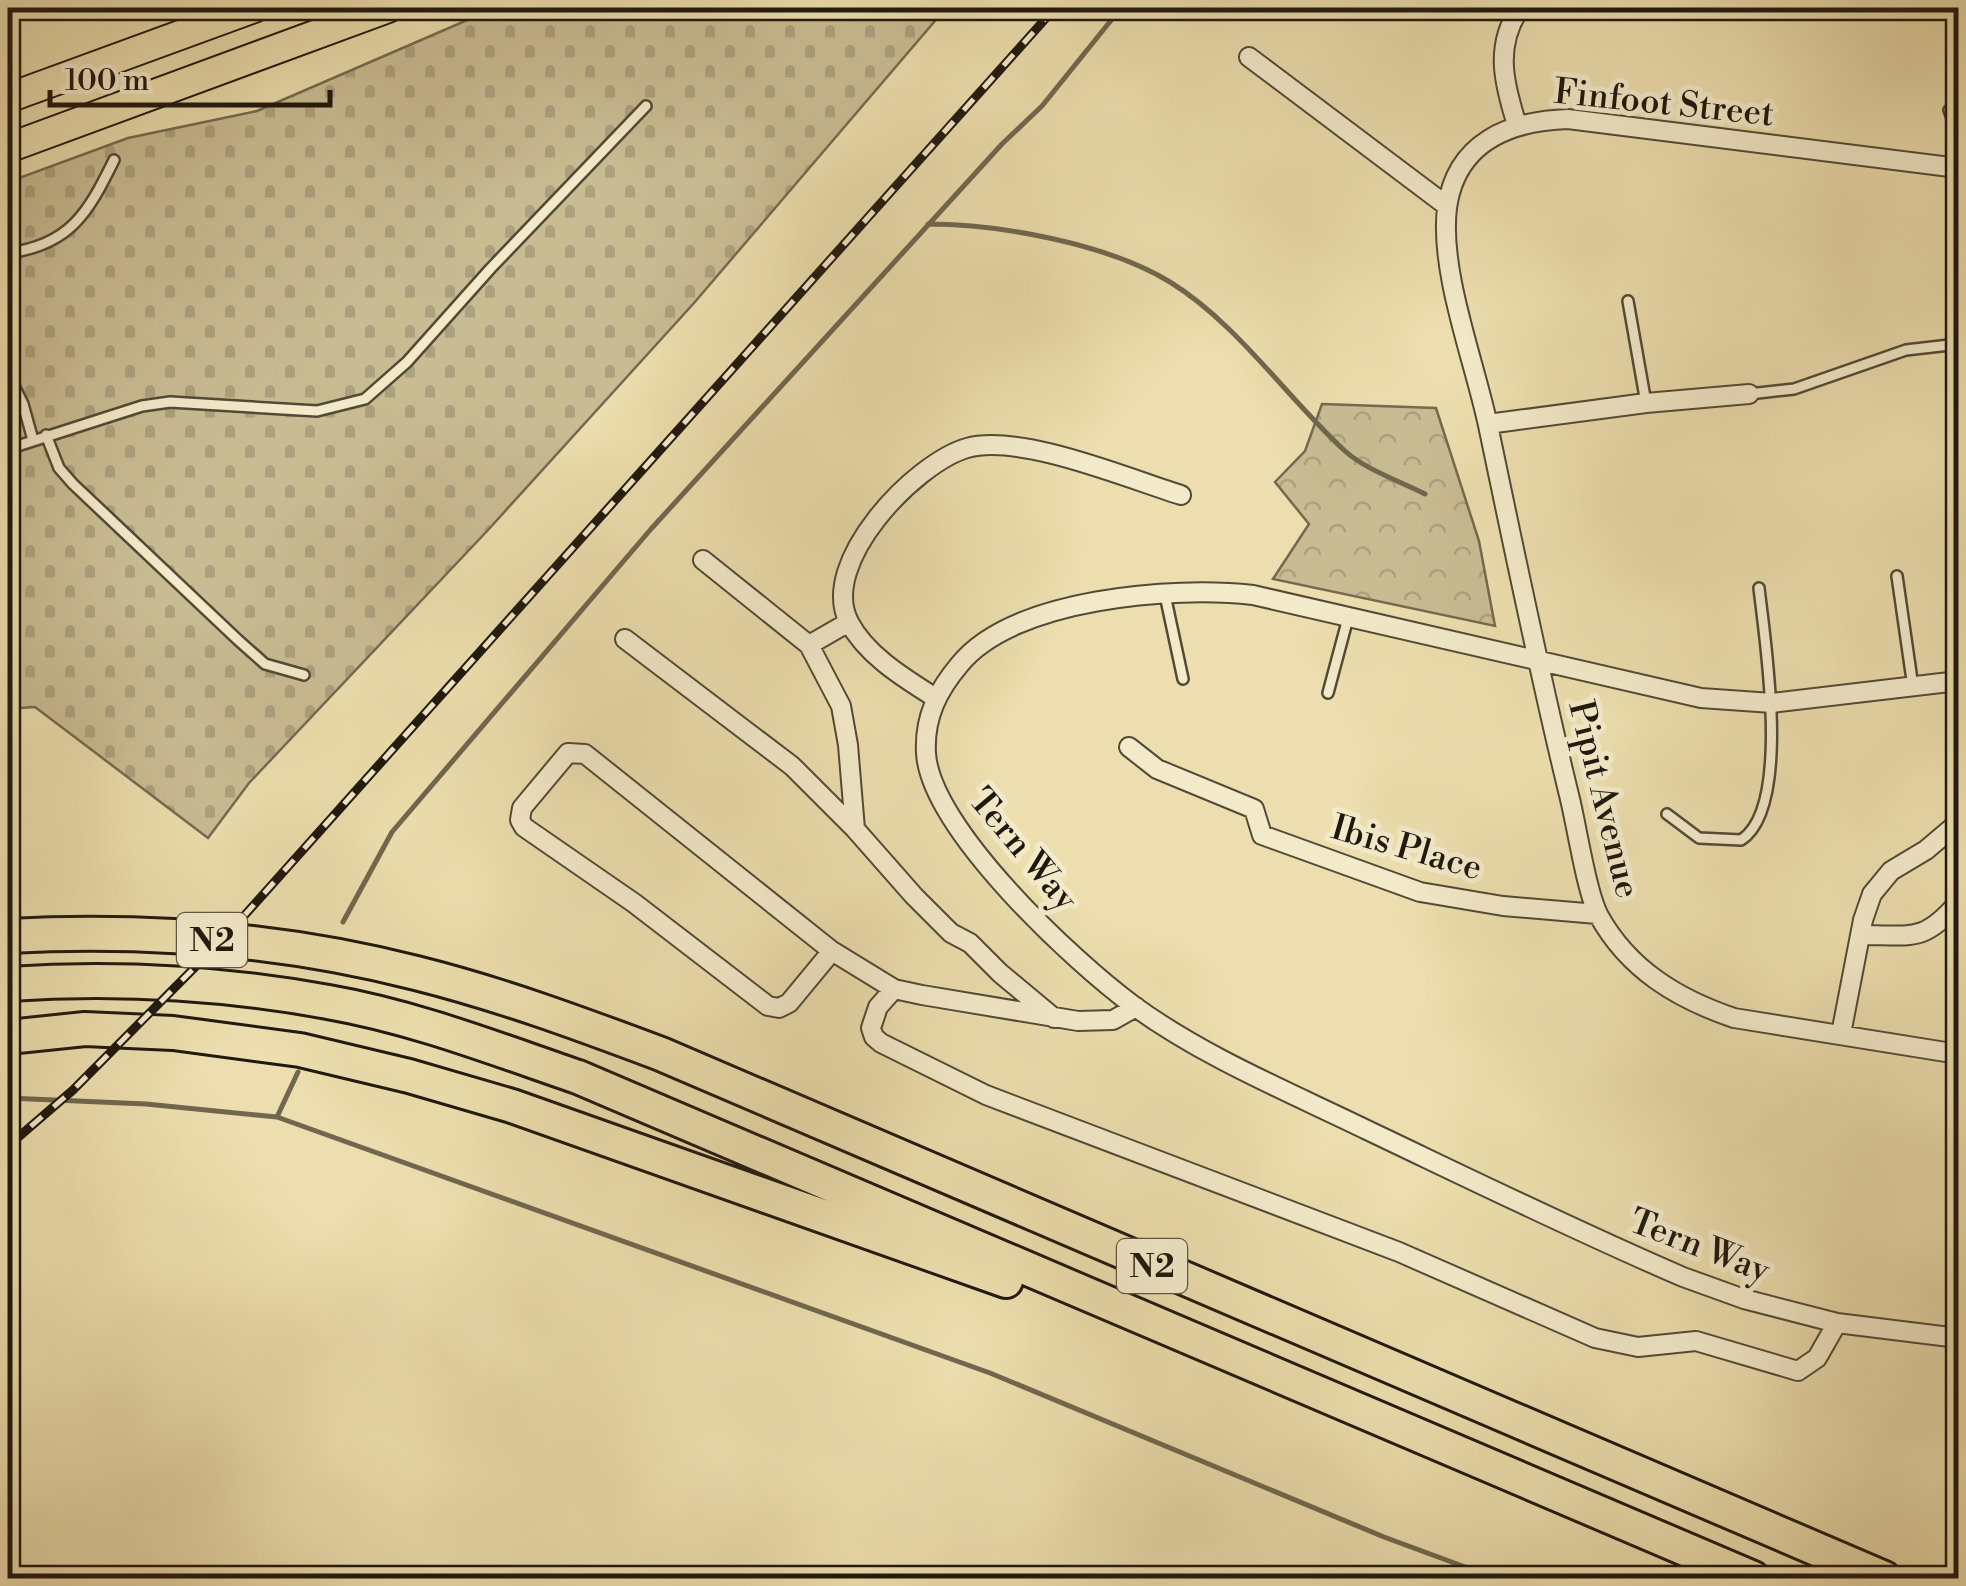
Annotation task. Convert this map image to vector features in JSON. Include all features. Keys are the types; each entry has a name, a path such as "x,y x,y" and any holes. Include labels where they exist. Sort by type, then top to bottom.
{"highway":[{"path":"8,98 254,8"},
{"path":"8,148 388,8"},
{"path":"8,918 151,914 259,923 338,938 414,972"},
{"name":"N2","path":"8,936 148,935 308,952 414,972 545,1010 662,1054 1884,1578"},
{"name":"N2","path":"8,984 122,982 234,988 330,1002 399,1018 488,1046 578,1077 1753,1578"},
{"path":"8,1037 86,1029 172,1033 300,1050 410,1076 512,1106 1330,1397"}],"street":[{"path":"1516,125 1503,62 1504,44 1520,8"},
{"path":"1248,57 1448,206"},
{"name":"Finfoot Street","path":"1536,659 1488,424 1450,268 1448,206 1472,154 1484,142 1516,125 1568,119 1958,168"},
{"path":"1488,424 1749,394"},
{"path":"934,697 904,678 864,643 849,622 844,590 849,564 876,520 941,460 968,448 993,446 1051,454 1182,496"},
{"path":"703,560 809,644 840,706 848,745 855,829"},
{"name":"Tern Way","path":"1958,681 1772,703 1701,698 1253,595 1210,590 1164,592 1097,602 1038,617 994,635 963,659 934,697 926,753 939,798 954,822 1032,914 1136,1007 1221,1059 1620,1250 1744,1299 1837,1323 1958,1338"},
{"path":"809,644 849,622"},
{"path":"625,639 792,766 952,933 970,943 1000,974 1054,1018"},
{"name":"Pipit Avenue","path":"1536,659 1597,914 1644,972 1701,1007 1734,1018 1958,1054"},
{"name":"Ibis Place","path":"1129,747 1157,769 1254,810 1262,835 1420,892 1503,906 1597,914"},
{"path":"832,951 789,1003 778,1008 768,1006 634,903 524,827 520,820 522,808 568,753 585,754 832,951 894,989 1054,1018 1113,1020 1136,1007"},
{"path":"1841,1034 1867,906 1880,882 1958,823"},
{"path":"1861,935 1928,932 1958,902"},
{"path":"894,989 872,1018 872,1033 877,1040 912,1059 1044,1119 1399,1252 1595,1338 1638,1347 1696,1341 1798,1372 1817,1358 1837,1323"}],"lane":[{"path":"8,449 142,406 170,402 317,411 365,399 407,362 490,268 646,106"},
{"path":"1948,110 1958,135"},
{"path":"8,254 30,250 65,234 93,204 114,160"},
{"path":"1628,301 1646,403"},
{"path":"1749,394 1794,389 1906,350 1958,344"},
{"path":"8,374 23,404 33,440"},
{"path":"46,435 59,468 73,484 238,640 265,664 304,674"},
{"path":"1897,576 1913,688"},
{"path":"1667,814 1699,838 1746,838 1768,784 1772,703 1759,588"},
{"path":"1164,592 1183,679"},
{"path":"1328,692 1349,616"}],"green space":[{"path":"495,8 946,8 694,303 488,530 249,783 208,838 35,707 8,709 8,182 128,138 257,111"},
{"path":"1322,404 1436,408 1479,541 1495,626 1273,579 1309,524 1275,482 1305,451"}],"waterway":[{"path":"343,922 392,832 651,529 1002,144 1042,106 1121,8"},
{"path":"928,224 987,228 1053,239 1116,257 1170,282 1240,340 1353,458 1425,494"},
{"path":"277,1117 298,1072"},
{"path":"8,1098 146,1104 277,1117 990,1373 1384,1537 1495,1578"}],"railway":[{"path":"8,1146 73,1090 226,936 1055,8"}]}
